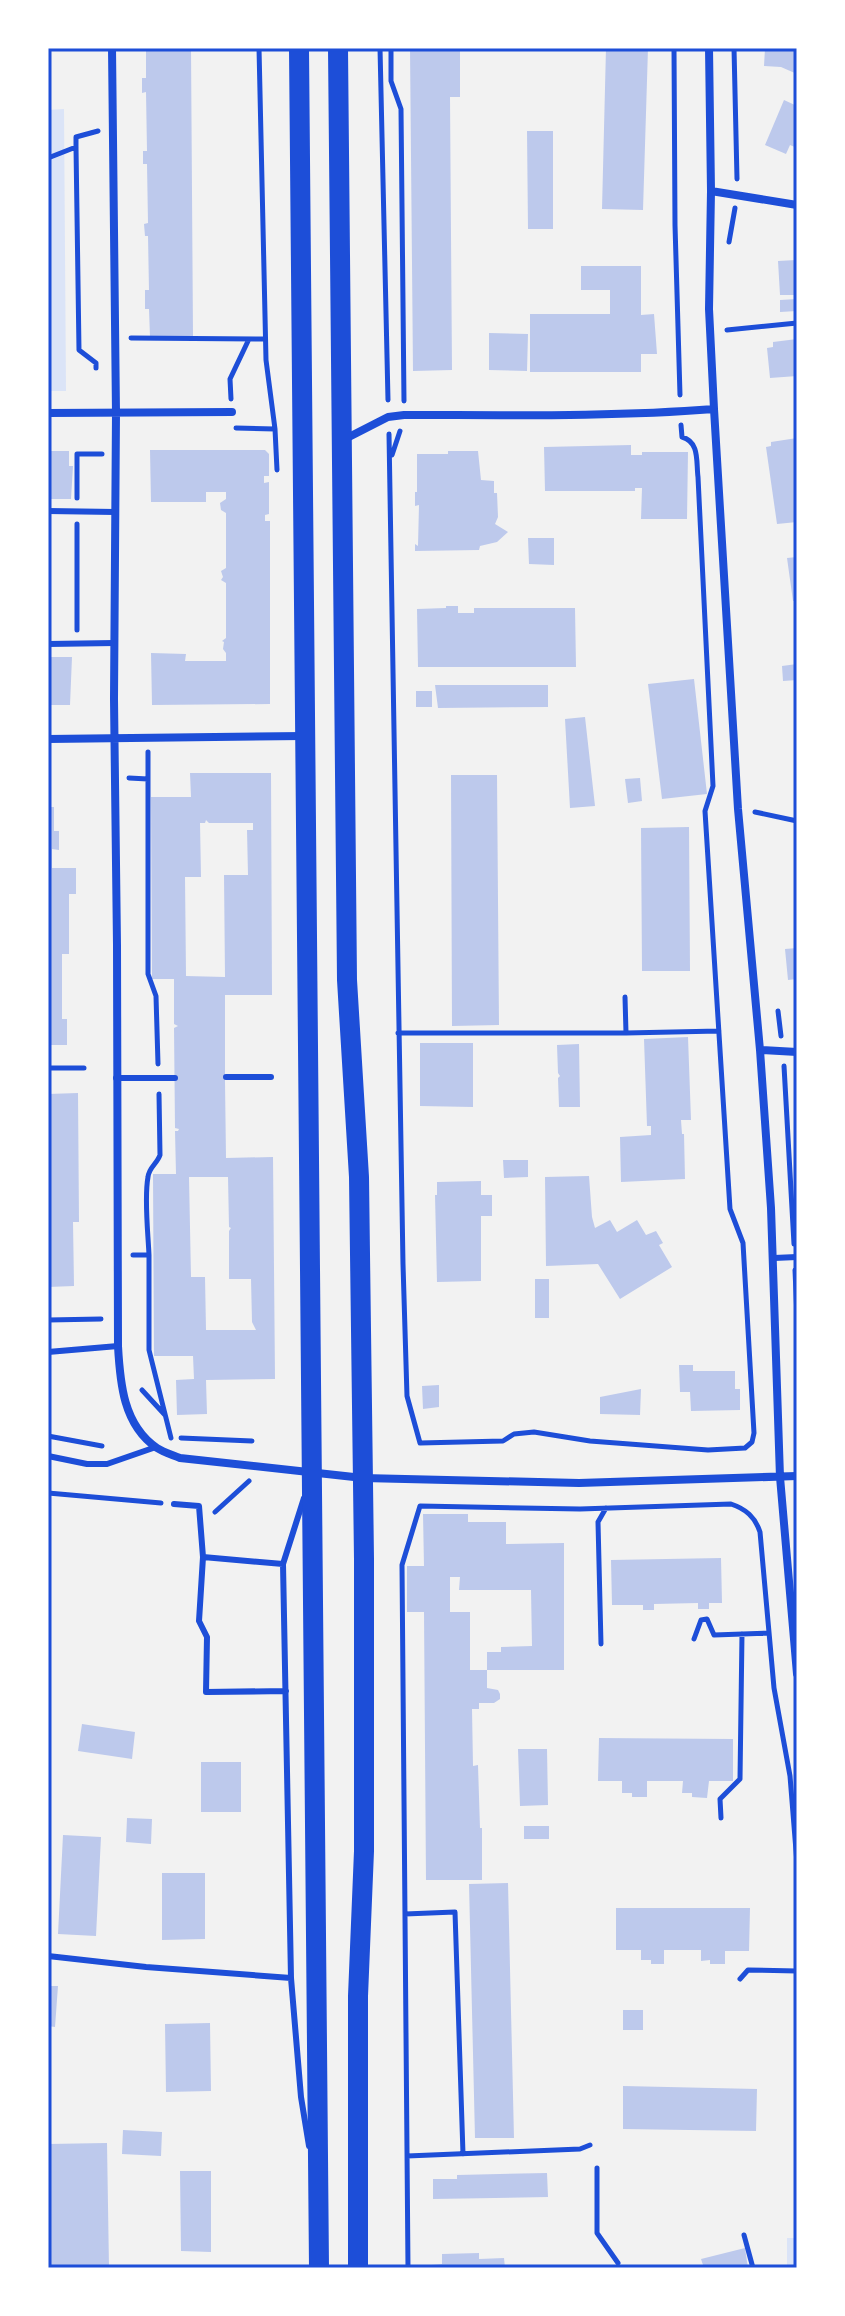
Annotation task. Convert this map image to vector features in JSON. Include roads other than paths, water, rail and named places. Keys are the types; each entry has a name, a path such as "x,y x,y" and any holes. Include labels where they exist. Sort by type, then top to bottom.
{"main road":[{"path":"299,48 319,2268"},
{"path":"338,48 347,980 359,1177 363,1478 364,1851 358,1996 358,2268"}],"street":[{"path":"112,48 118,1346 125,1404 137,1428 156,1447 180,1458 363,1478 579,1483 797,1476"},
{"path":"709,48 709,309 714,409 738,809 760,1050 774,1258 780,1477 797,1674"},
{"path":"711,191 797,205"},
{"path":"343,440 388,417 404,415 714,409"},
{"path":"48,413 232,412"},
{"path":"48,739 305,736"},
{"path":"760,1050 797,1052"}],"lane":[{"path":"48,511 115,512"},
{"path":"48,644 115,643"},
{"path":"226,1077 271,1077"},
{"path":"116,1078 175,1078"},
{"path":"774,1258 797,1257"},
{"path":"48,1352 118,1346"},
{"path":"48,1456 87,1464 107,1464 156,1447"},
{"path":"313,1471 283,1564 291,1978 301,2097 319,2208"},
{"path":"174,1504 199,1506 203,1557 199,1621 207,1637 206,1692 286,1691"},
{"path":"203,1557 283,1564"},
{"path":"48,1956 291,1978"}]}
